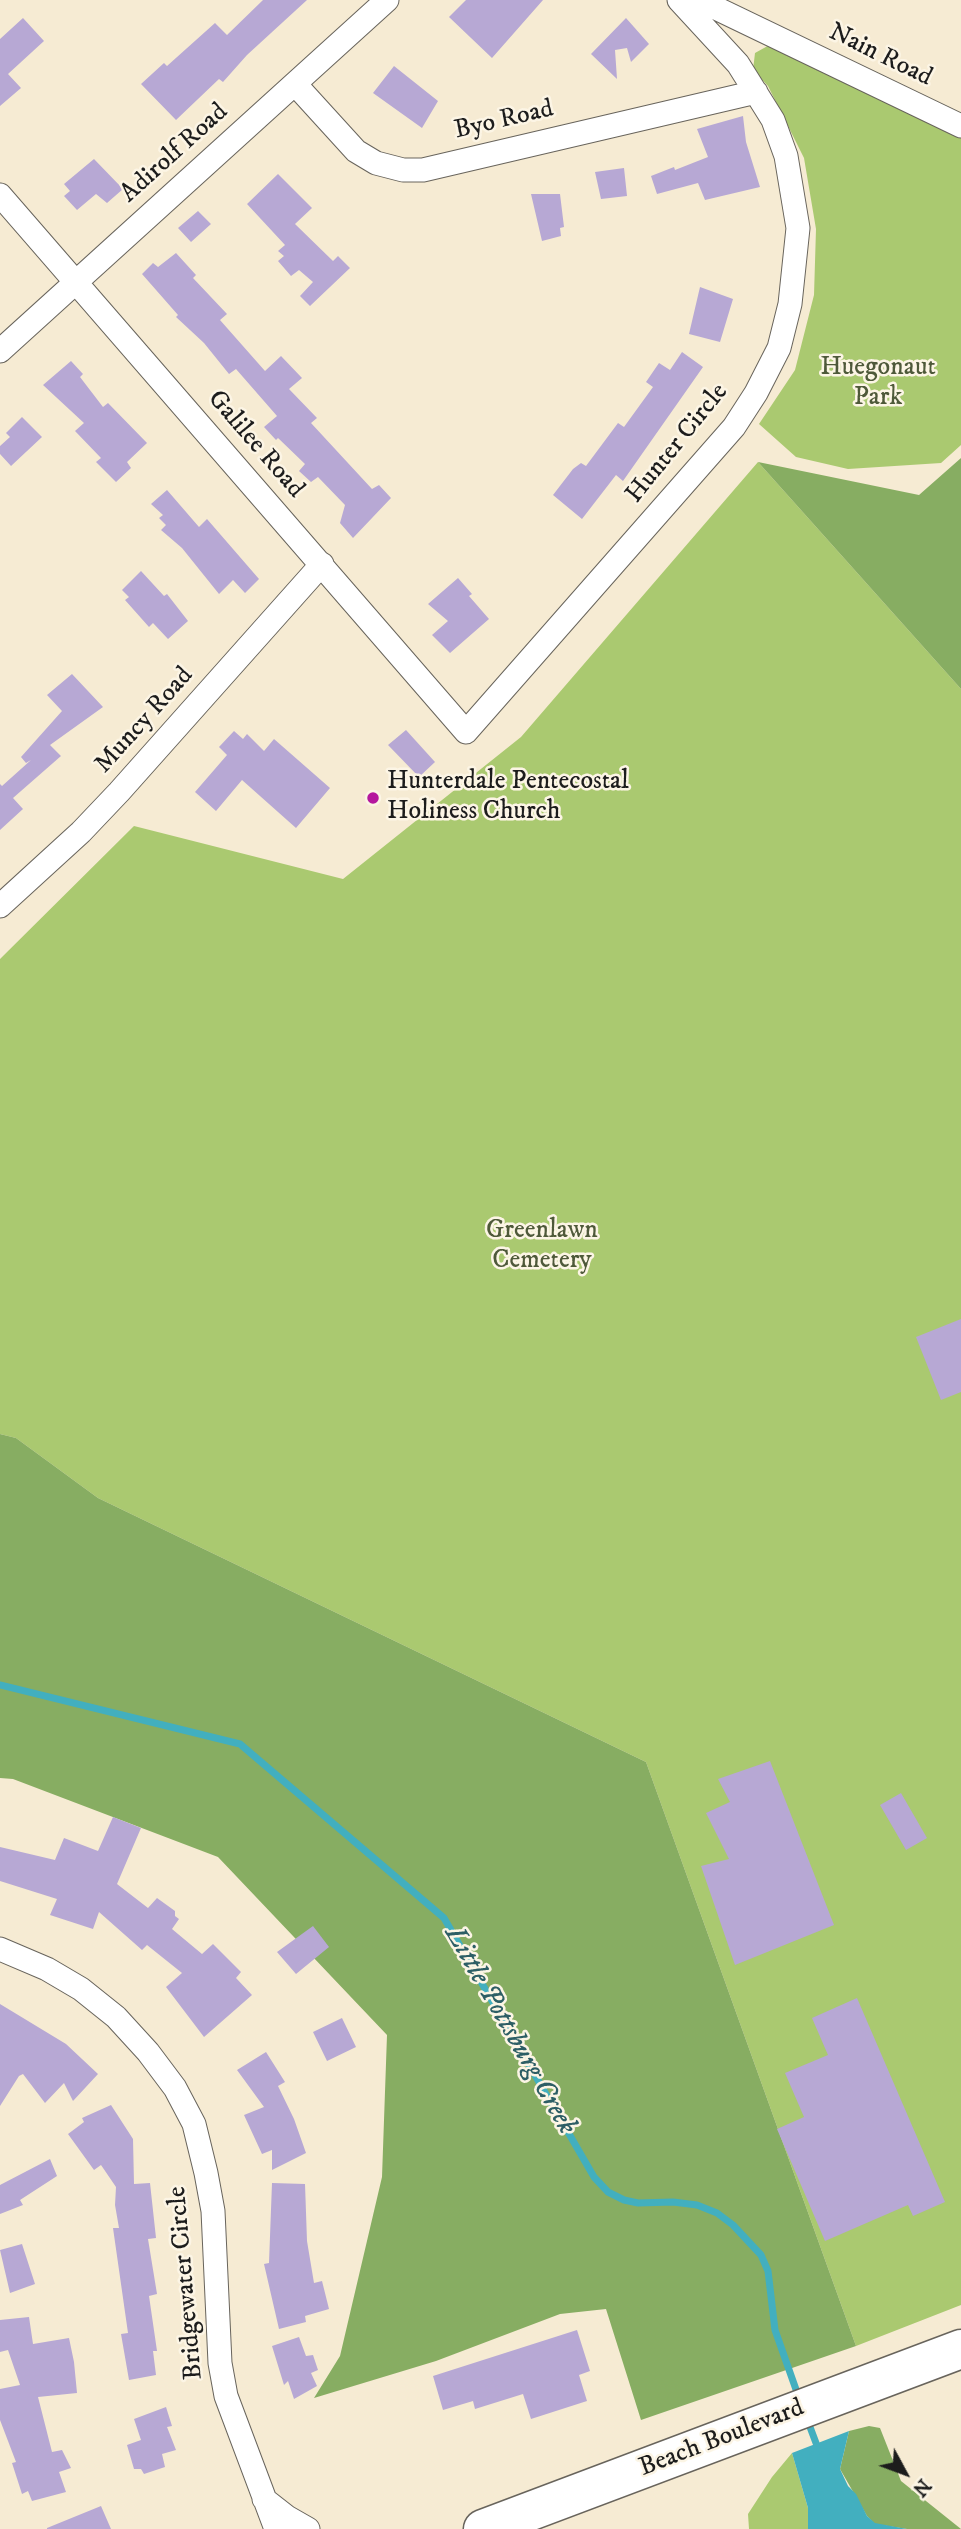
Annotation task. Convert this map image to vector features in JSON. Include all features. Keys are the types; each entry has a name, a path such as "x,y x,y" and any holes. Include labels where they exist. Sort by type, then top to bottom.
{"highway":[{"name":"Beach Boulevard","path":"483,2529 961,2349"}],"street":[{"name":"Adirolf Road","path":"0,351 387,0"},
{"name":"Hunter Circle","path":"466,732 734,427 756,393 779,348 790,304 798,228 786,156 773,120 738,64 679,0"},
{"name":"Nain Road","path":"699,0 961,125"},
{"name":"Byo Road","path":"295,84 356,151 376,163 403,170 423,170 756,92"},
{"name":"Galilee Road","path":"0,195 466,732"},
{"name":"Muncy Road","path":"0,906 81,832 120,792 322,564"},
{"name":"Bridgewater Circle","path":"0,1949 47,1969 81,1989 116,2017 148,2052 175,2088 194,2124 213,2211 220,2363 226,2396 276,2529"},
{"path":"264,2499 286,2517 308,2529"}],"green space":[{"name":"Huegonaut Park","path":"773,43 961,136 961,445 941,463 848,469 796,457 759,424 795,370 814,295 816,229 804,158 768,86 753,70 755,53"},
{"path":"961,458 961,689 758,462 919,495"},
{"name":"Greenlawn Cemetery","path":"758,462 961,689 961,2305 856,2346 646,1762 98,1498 16,1438 0,1434 0,959 134,826 343,879 521,737"},
{"path":"0,1434 16,1438 98,1498 646,1762 856,2346 641,2420 606,2309 560,2314 436,2361 314,2398 340,2356 382,2177 387,2035 218,1857 13,1779 0,1778"},
{"path":"869,2426 880,2428 901,2481 961,2529 907,2529 875,2524 867,2516 840,2469 849,2431"},
{"path":"792,2453 808,2508 808,2529 749,2529 748,2514 772,2477"}],"water":[{"path":"849,2431 840,2469 848,2486 856,2494 867,2516 875,2523 907,2529 808,2529 808,2508 792,2453"}],"building":[{"path":"263,0 307,0 247,55 223,82 219,79 176,120 141,84 164,63 167,66 215,23 227,35"},
{"path":"466,0 543,0 492,58 449,17"},
{"path":"23,18 44,41 8,74 21,88 0,106 0,39"},
{"path":"626,18 649,44 631,62 627,48 615,50 617,79 591,54"},
{"path":"394,66 438,101 422,128 373,93"},
{"path":"743,116 746,142 760,187 705,200 698,183 657,194 651,176 708,157 697,129"},
{"path":"94,159 123,189 107,203 96,194 77,210 64,196 70,191 64,184"},
{"path":"624,168 627,196 601,199 595,172"},
{"path":"278,174 312,208 295,224 333,261 338,256 350,268 310,306 300,296 313,282 299,270 291,276 278,261 284,256 278,251 285,245 247,204"},
{"path":"531,194 560,194 564,227 560,228 561,236 542,241"},
{"path":"198,211 211,224 191,242 178,228"},
{"path":"176,253 196,275 193,278 227,314 220,320 265,371 281,356 302,378 289,389 317,418 311,423 372,489 379,485 391,498 353,538 340,523 345,505 318,477 311,482 299,471 305,464 264,427 277,416 236,369 229,374 204,343 176,317 178,315 142,274 153,263 158,267"},
{"path":"700,287 733,299 720,342 689,334"},
{"path":"682,352 703,367 623,481 616,475 582,519 553,495 573,469 581,463 586,466 618,423 624,427 653,387 646,382 659,363 670,370"},
{"path":"71,361 83,374 80,377 103,407 108,403 147,443 127,462 131,468 116,482 96,462 101,458 75,431 84,423 43,385"},
{"path":"22,417 42,437 11,466 0,454 0,446 10,437 6,433"},
{"path":"167,490 199,527 207,519 259,579 245,593 233,580 219,594 182,548 161,530 166,525 159,518 163,515 151,504"},
{"path":"141,571 164,596 167,594 188,621 168,639 153,623 149,627 125,600 129,597 122,590"},
{"path":"458,578 489,619 450,653 432,635 448,621 428,604"},
{"path":"72,674 103,707 50,745 61,756 13,798 23,809 0,830 0,784 2,786 31,760 26,763 21,757 62,711 47,695"},
{"path":"406,730 435,762 419,777 388,745"},
{"path":"234,731 243,739 247,734 264,751 274,739 330,788 296,828 242,780 216,811 195,792 227,755 219,747"},
{"path":"961,1319 961,1392 941,1400 916,1337"},
{"path":"770,1761 834,1925 735,1965 701,1866 729,1859 706,1813 730,1802 718,1779"},
{"path":"901,1793 927,1838 906,1850 880,1805"},
{"path":"113,1817 141,1828 117,1884 148,1908 157,1898 175,1911 175,1916 179,1919 172,1929 202,1954 213,1944 241,1972 236,1978 252,1995 204,2037 166,1987 182,1973 147,1945 142,1950 99,1912 93,1929 50,1915 57,1899 0,1881 0,1847 55,1860 64,1838 98,1851"},
{"path":"313,1926 329,1947 296,1974 277,1952"},
{"path":"857,1998 945,2202 913,2216 908,2205 825,2241 777,2129 804,2117 785,2073 828,2055 812,2018"},
{"path":"0,2004 66,2044 98,2074 73,2101 64,2083 45,2103 23,2074 0,2106"},
{"path":"342,2018 356,2047 327,2061 313,2032"},
{"path":"266,2052 285,2082 278,2086 306,2153 272,2170 272,2150 262,2154 244,2115 264,2107 237,2070"},
{"path":"111,2105 133,2139 134,2184 150,2183 156,2238 148,2239 157,2294 149,2296 157,2351 153,2351 156,2375 129,2380 121,2334 128,2333 113,2228 119,2228 115,2205 116,2187 101,2165 94,2170 68,2134 84,2122 82,2118"},
{"path":"50,2159 57,2176 20,2200 23,2205 0,2214 0,2185"},
{"path":"272,2183 305,2184 307,2241 314,2283 322,2281 329,2309 305,2316 306,2322 279,2329 264,2264 269,2263"},
{"path":"22,2244 35,2284 10,2293 0,2250"},
{"path":"29,2317 33,2344 69,2338 77,2393 38,2397 52,2452 62,2450 71,2468 59,2472 66,2492 32,2501 28,2491 22,2494 12,2463 16,2462 0,2420 0,2389 20,2385 8,2350 0,2352 0,2320"},
{"path":"577,2330 590,2371 579,2375 587,2401 531,2419 523,2394 475,2409 473,2401 443,2410 433,2376"},
{"path":"299,2337 306,2356 313,2355 318,2370 311,2373 317,2386 294,2399 288,2381 284,2385 272,2346"},
{"path":"166,2407 172,2426 167,2427 176,2450 162,2454 165,2467 144,2474 141,2469 134,2469 127,2445 141,2440 134,2419"},
{"path":"101,2506 111,2529 47,2529 47,2528"}],"waterway":[{"name":"Little Pottsburg Creek","path":"0,1685 240,1744 444,1918 594,2177 608,2192 638,2203 673,2202 697,2205 717,2213 733,2225 761,2255 768,2271 775,2330 799,2398"},
{"name":"Little Pottsburg Creek","path":"807,2419 816,2443"}],"place":[{"name":"Hunterdale Pentecostal Holiness Church","path":"373,798"}]}
